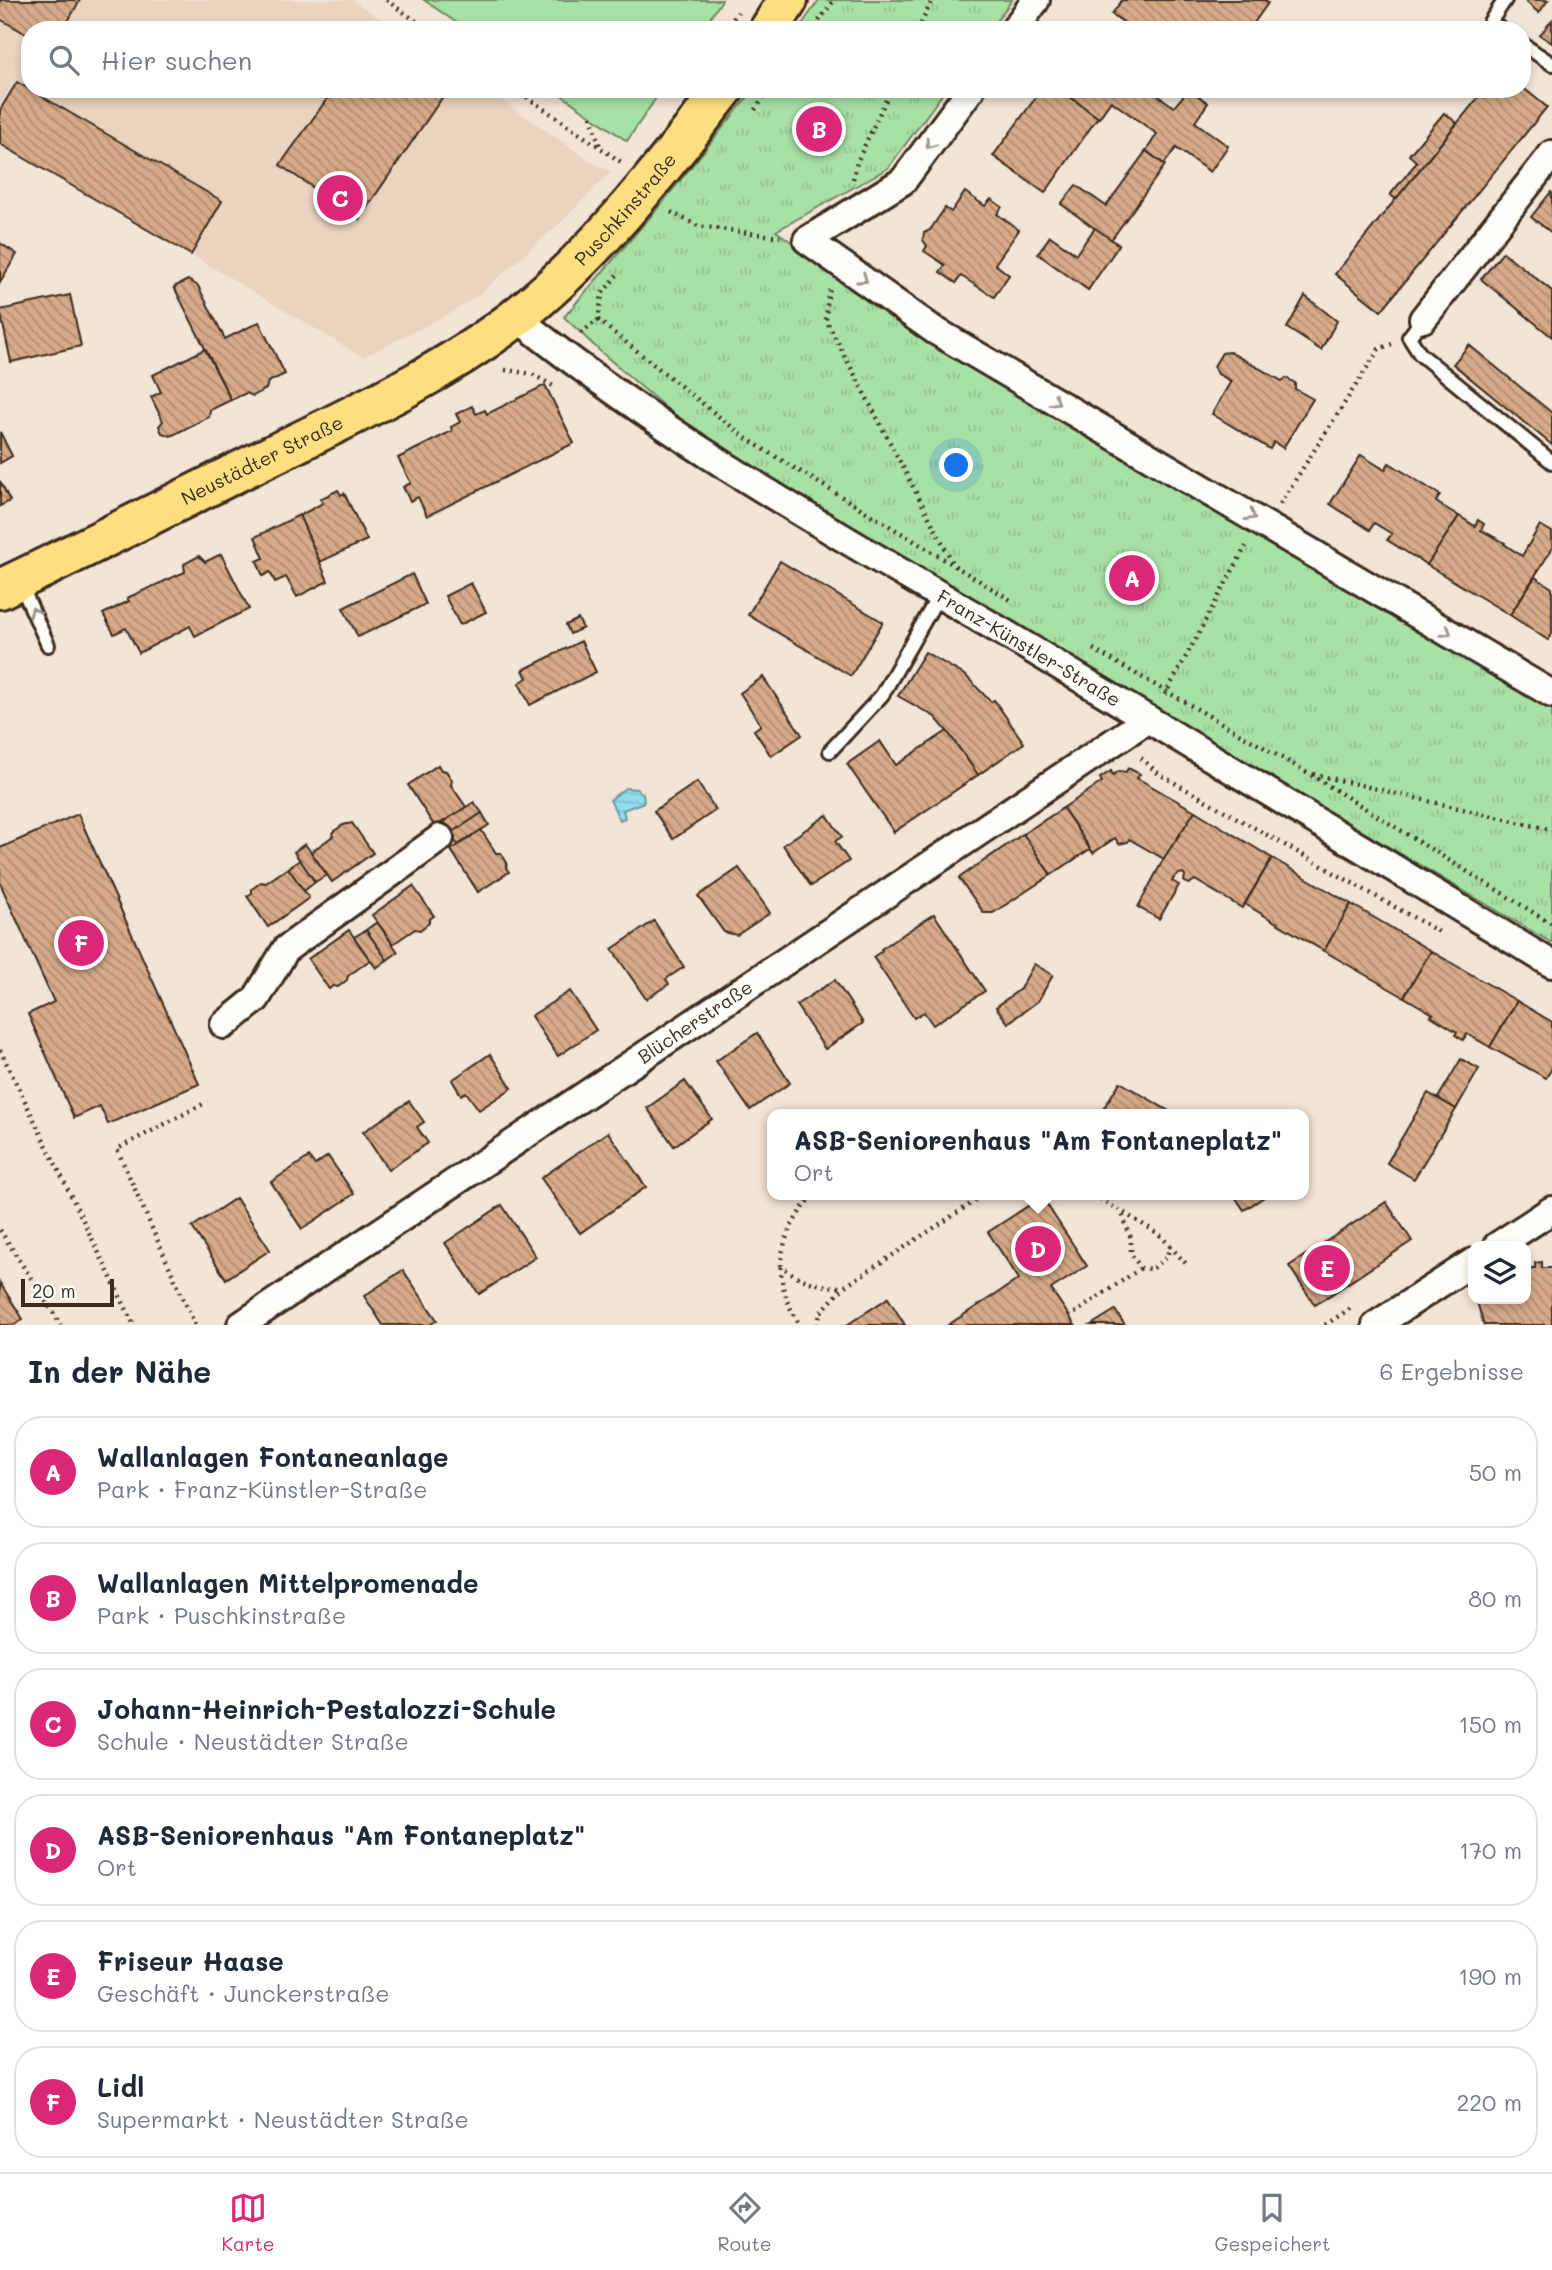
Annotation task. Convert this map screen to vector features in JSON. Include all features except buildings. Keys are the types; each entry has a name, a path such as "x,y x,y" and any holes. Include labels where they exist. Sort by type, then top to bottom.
{"main road":[{"path":"775,21 789,0"},
{"name":"Puschkinstraße","path":"516,317 576,264 647,187 717,98"},
{"name":"Neustädter Straße","path":"9,585 353,415 473,349 516,317"}],"street":[{"path":"1021,21 1036,0"},
{"path":"964,98 903,181 807,240 934,330 1552,694"},
{"path":"1416,328 1552,154"},
{"name":"Franz-Künstler-Straße","path":"516,317 589,375 730,471 1148,719 1552,964"},
{"name":"Blücherstraße","path":"241,1325 1148,719"},
{"path":"224,1025 256,999 286,948 440,838"},
{"path":"1505,1241 1552,1210"},
{"path":"1376,1325 1468,1265"}],"lane":[{"path":"1491,21 1505,0"},
{"path":"1531,50 1552,64"},
{"path":"1416,328 1420,354 1552,462"},
{"path":"9,585 48,645"},
{"path":"830,751 882,695 939,595"}],"path":[{"path":"386,0 416,21"},
{"path":"819,21 834,0"},
{"path":"922,21 932,0"},
{"path":"528,98 627,166"},
{"path":"845,217 857,162 887,98"},
{"path":"591,116 600,148"},
{"path":"670,212 698,226 807,240"},
{"path":"843,266 828,294 826,320 956,568"},
{"path":"617,275 602,294 598,320 747,439 1024,608"},
{"path":"1148,719 1166,693 1263,523 1379,348 1416,328"},
{"path":"1082,642 1308,773 1552,924"},
{"path":"1308,773 1552,830"},
{"path":"0,1050 134,1325"},
{"path":"195,1325 117,1149 207,1102"},
{"path":"800,1325 781,1284 782,1247 808,1200"},
{"path":"818,1325 820,1313 844,1287 976,1200"},
{"path":"1102,1200 1158,1234 1188,1266"},
{"path":"1121,1211 1131,1238 1131,1254 1141,1268"},
{"path":"0,1230 61,1325"},
{"path":"1069,1317 1141,1268 1152,1269 1167,1257 1170,1246"},
{"path":"781,1266 797,1278 823,1287 844,1287"}],"shaded area":[{"path":"0,0 352,0 384,21 21,21 21,98 498,98 593,163 611,172 558,225 478,295 451,313 363,357 0,141"}],"green space":[{"path":"424,0 722,0 708,21 454,21"},
{"path":"819,0 1012,0 997,21 804,21"},
{"path":"566,98 656,98 627,141"},
{"path":"747,98 939,98 888,168 776,231 930,340 1552,708 1552,943 712,448 564,317 657,209"}],"water":[{"path":"625,788 637,789 643,794 644,802 623,810 625,818 620,820 610,800"}],"place":[{"name":"Wallanlagen Mittelpromenade","path":"819,129"},
{"name":"Johann-Heinrich-Pestalozzi-Schule","path":"340,198"},
{"name":"Wallanlagen Fontaneanlage","path":"1132,578"},
{"name":"Lidl","path":"81,943"},
{"name":"ASB-Seniorenhaus \"Am Fontaneplatz\"","path":"1038,1249"},
{"name":"Friseur Haase","path":"1327,1268"}]}
